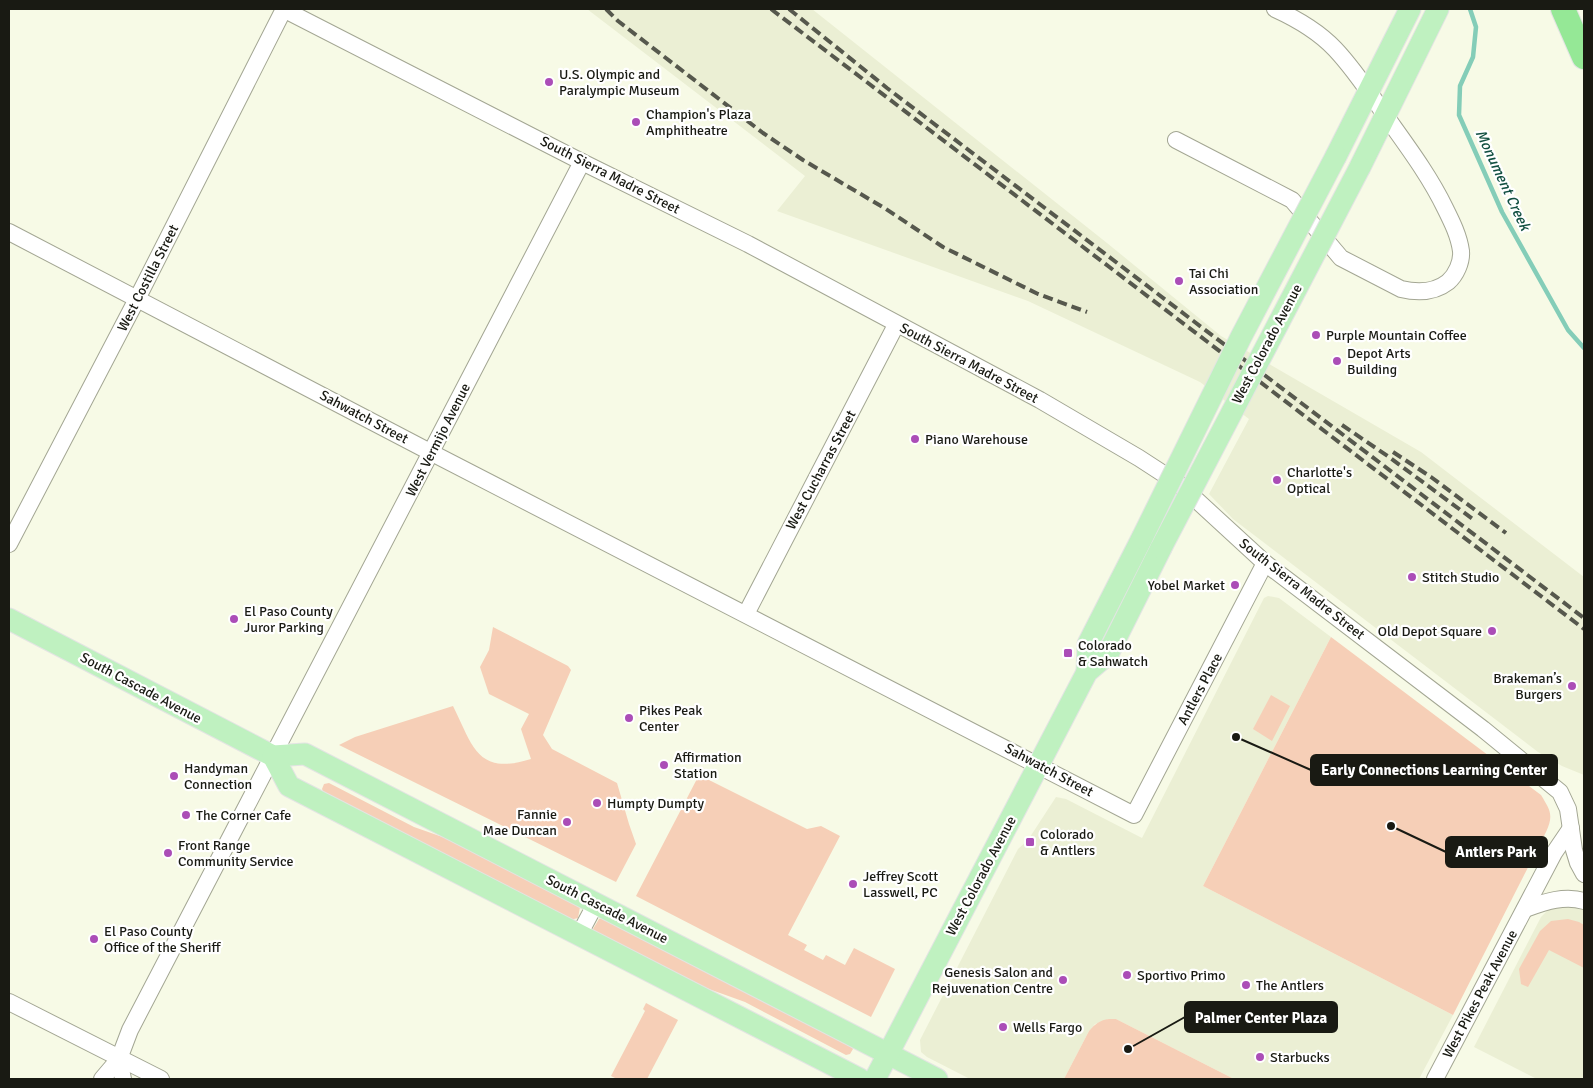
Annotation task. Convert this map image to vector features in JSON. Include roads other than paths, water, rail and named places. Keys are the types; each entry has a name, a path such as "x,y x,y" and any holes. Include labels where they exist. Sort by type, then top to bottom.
{"highway":[{"path":"1563,9 1584,57"}],"main road":[{"name":"West Colorado Avenue","path":"1087,672 1088,644 1241,337 1410,9"},
{"name":"West Colorado Avenue","path":"875,1079 1087,672 1108,654 1161,548 1386,116 1438,9"},
{"name":"South Cascade Avenue","path":"9,619 273,756 305,754 937,1079"},
{"path":"273,756 289,786 860,1079"}],"street":[{"name":"South Sierra Madre Street","path":"284,9 582,162 748,244 896,325 1040,400 1155,468 1179,484 1265,563 1483,729 1560,792 1568,809 1572,840 1578,863 1584,874"},
{"name":"West Costilla Street","path":"9,544 138,299 284,9"},
{"path":"1176,140 1292,200 1341,258 1401,289 1430,291 1454,276 1461,253 1454,227 1425,172 1356,72 1328,42 1303,23 1275,9"},
{"name":"West Vermijo Avenue","path":"120,1059 130,1030 582,162"},
{"name":"Sahwatch Street","path":"9,232 432,453 963,725 1134,815"},
{"name":"West Cucharras Street","path":"746,614 896,325"},
{"name":"Antlers Place","path":"1134,815 1265,563"},
{"name":"West Pikes Peak Avenue","path":"1436,1079 1554,853 1571,828"},
{"path":"1525,909 1562,898 1576,898 1584,901"},
{"path":"578,935 596,903"},
{"path":"9,1002 161,1079"},
{"path":"102,1079 120,1059"},
{"path":"120,1059 123,1079"}],"waterway":[{"name":"Monument Creek","path":"1470,9 1476,27 1473,57 1460,86 1459,115 1502,212 1568,330 1584,348"}],"railway":[{"path":"606,9 618,21 763,133 803,160 886,209 943,247 1038,294 1087,312"},
{"path":"771,9 1584,629"},
{"path":"789,9 887,88 1584,618"},
{"path":"1342,425 1474,520"},
{"path":"1393,452 1431,477 1506,533"}],"place":[{"name":"U.S. Olympic and Paralympic Museum","path":"549,82"},
{"name":"Champion's Plaza Amphitheatre","path":"636,122"},
{"name":"Tai Chi Association","path":"1179,281"},
{"name":"Purple Mountain Coffee","path":"1316,335"},
{"name":"Depot Arts Building","path":"1337,361"},
{"name":"Piano Warehouse","path":"915,439"},
{"name":"Charlotte's Optical","path":"1277,480"},
{"name":"Stitch Studio","path":"1412,577"},
{"name":"Yobel Market","path":"1235,585"},
{"name":"El Paso County Juror Parking","path":"234,619"},
{"name":"Old Depot Square","path":"1492,631"},
{"name":"Colorado & Sahwatch","path":"1068,653"},
{"name":"Brakeman’s Burgers","path":"1572,686"},
{"name":"Pikes Peak Center","path":"629,718"},
{"name":"Early Connections Learning Center","path":"1236,737"},
{"name":"Affirmation Station","path":"664,765"},
{"name":"Handyman Connection","path":"174,776"},
{"name":"Humpty Dumpty","path":"597,803"},
{"name":"The Corner Cafe","path":"186,815"},
{"name":"Fannie Mae Duncan","path":"567,822"},
{"name":"Antlers Park","path":"1391,826"},
{"name":"Colorado & Antlers","path":"1030,842"},
{"name":"Front Range Community Service","path":"168,853"},
{"name":"Jeffrey Scott Lasswell, PC","path":"853,884"},
{"name":"El Paso County Office of the Sheriff","path":"94,939"},
{"name":"Sportivo Primo","path":"1127,975"},
{"name":"Genesis Salon and Rejuvenation Centre","path":"1063,980"},
{"name":"The Antlers","path":"1246,985"},
{"name":"Wells Fargo","path":"1003,1027"},
{"name":"Palmer Center Plaza","path":"1128,1049"},
{"name":"Starbucks","path":"1260,1057"}]}
